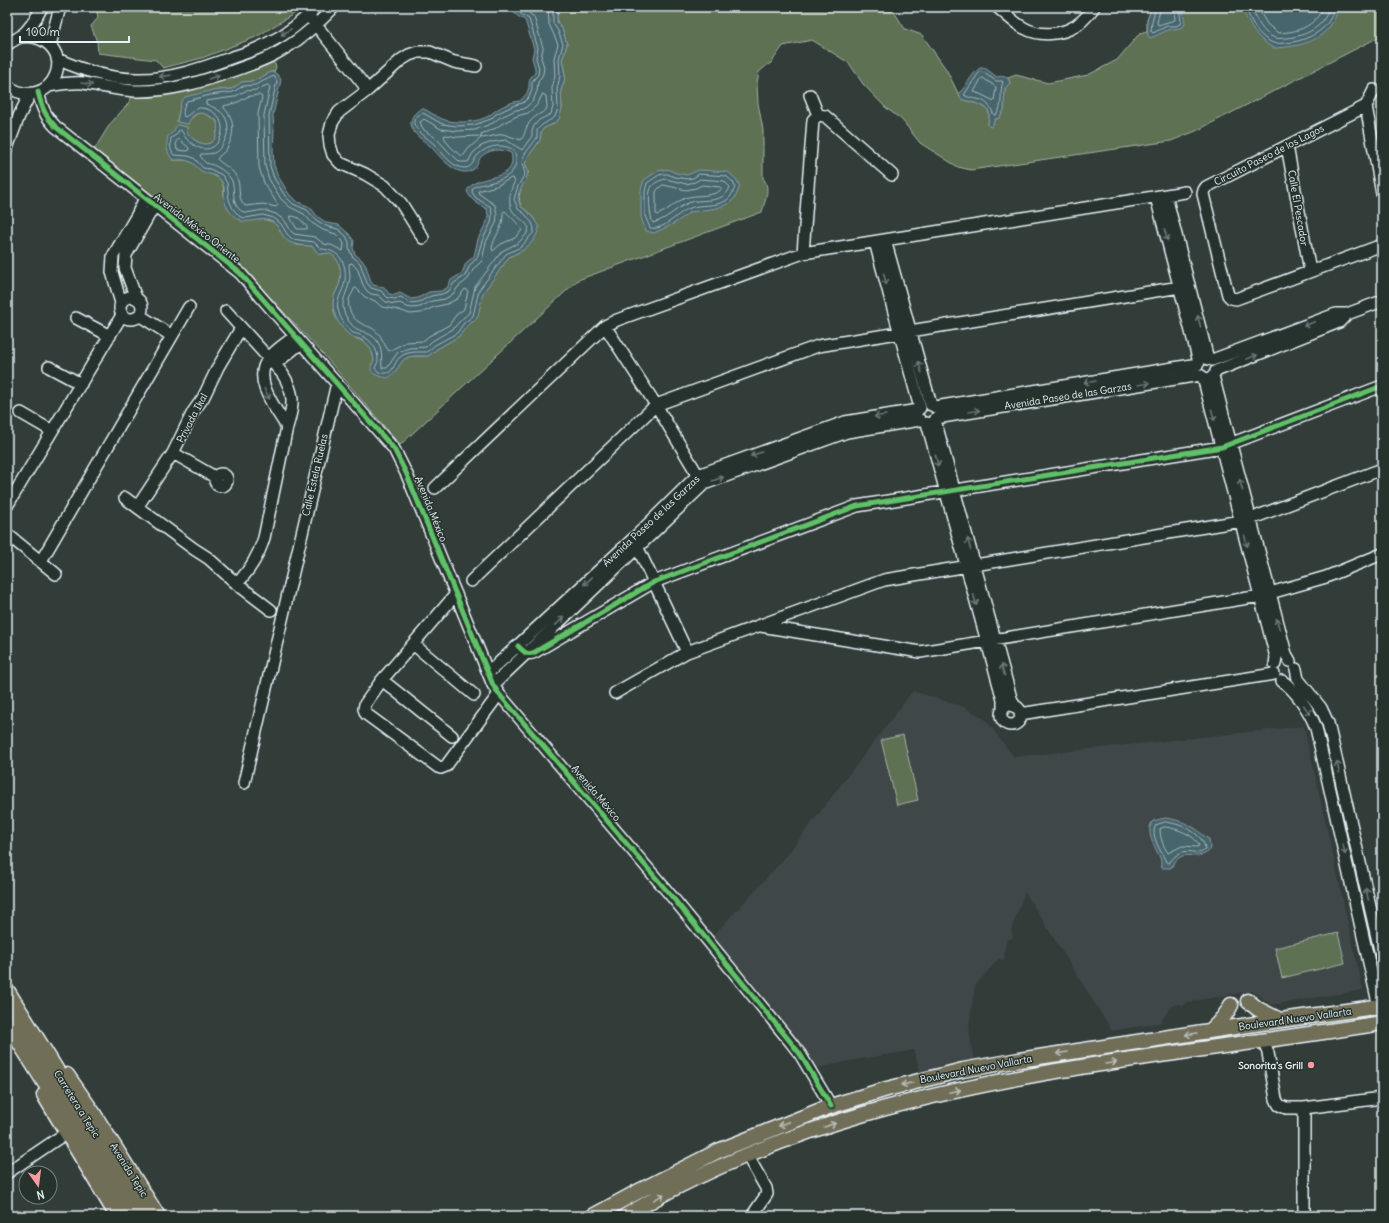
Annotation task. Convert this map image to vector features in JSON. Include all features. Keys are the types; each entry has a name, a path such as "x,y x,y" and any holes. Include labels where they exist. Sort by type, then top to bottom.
{"highway":[{"name":"Carretera a Tepic","path":"7,992 146,1216"},
{"name":"Carretera a Tepic","path":"8,1022 67,1126 129,1216"}],"main road":[{"path":"1248,1001 1258,1009 1281,1020"},
{"path":"1210,1031 1219,1024 1232,1004"},
{"name":"Boulevard Nuevo Vallarta","path":"1261,1033 1281,1020 1380,1007"},
{"name":"Boulevard Nuevo Vallarta","path":"625,1216 673,1189 747,1155 832,1124 938,1095 1030,1076 1194,1050 1261,1033 1380,1025"},
{"name":"Boulevard Nuevo Vallarta","path":"602,1214 674,1172 718,1151 831,1106 887,1089 974,1068 1036,1057 1244,1026 1261,1033"},
{"path":"1194,1050 1235,1035 1241,1031 1244,1026"},
{"name":"Avenida Tepic","path":"28,1027 67,1076 92,1111 158,1216"},
{"path":"67,1126 117,1216"}],"street":[{"path":"7,44 20,36 36,18 42,7"},
{"path":"50,45 60,7"},
{"path":"57,59 88,71 136,79 182,73 249,52 270,42 291,29 316,7"},
{"path":"7,85 12,90 21,93 34,93 48,86 66,83 83,83 135,91 176,88 251,65 274,55 317,25 334,7"},
{"path":"998,7 1024,28 1033,32 1051,34 1069,30 1077,25 1085,19 1094,7"},
{"path":"308,15 368,90"},
{"path":"20,36 36,37 43,40 50,45 54,52 57,59 56,74 48,86"},
{"path":"423,238 401,203 385,186 365,174 340,163 333,155 330,145 332,123 340,112 368,90 401,60 410,55 418,52 430,52 454,62 476,66"},
{"path":"135,91 136,79"},
{"path":"1374,90 1366,106 1382,194"},
{"path":"7,148 19,116 34,93"},
{"name":"Avenida México Oriente","path":"34,93 47,118 56,127 240,273 394,449 401,461"},
{"path":"810,94 818,115"},
{"name":"Circuito Paseo de los Lagos","path":"1366,106 1206,187 1203,194 1228,295 1231,298 1236,298 1382,245"},
{"path":"818,115 825,116 892,175"},
{"path":"803,253 813,120 818,115"},
{"name":"Calle El Pescador","path":"1287,146 1310,271"},
{"path":"435,488 605,326 617,320 803,253 1185,192"},
{"path":"1161,196 1265,595 1286,654 1293,665 1298,679 1321,708 1328,723 1382,959"},
{"path":"145,198 113,256 112,272 121,302 120,309 122,315 128,318 134,318 139,314 142,308 140,302 136,298 125,268 126,255 154,206"},
{"path":"880,241 991,640 1011,698 1018,710 1020,719 1013,725 1008,725 1001,719 1003,700 991,640"},
{"path":"471,581 656,405 818,346 1184,286"},
{"path":"121,302 125,298 136,298"},
{"name":"Avenida Paseo de las Garzas","path":"488,673 522,650 701,480 846,432 927,414 1206,368 1339,322 1346,314 1382,301"},
{"path":"40,561 189,307"},
{"path":"226,311 272,361 288,382 293,399 292,411 287,427 264,538 260,551 253,565 237,584"},
{"path":"139,314 172,336"},
{"path":"7,506 122,315"},
{"path":"76,318 110,336"},
{"path":"605,326 656,405 701,480"},
{"name":"Privada Ikal","path":"138,506 173,453 193,412 203,398 218,367 241,328"},
{"path":"287,427 264,387 264,370 272,361 298,339"},
{"path":"49,367 81,384"},
{"name":"Calle Estela Ruelas","path":"244,783 337,383"},
{"path":"522,650 528,655 536,652 550,638 654,582 857,506 1226,446 1382,386"},
{"path":"21,413 52,431"},
{"path":"173,453 215,477"},
{"name":"Avenida México","path":"401,461 488,673 496,689 673,898 789,1040 800,1054 831,1106"},
{"path":"615,693 687,652 884,580 1245,520 1382,469"},
{"path":"125,498 208,558 237,584 271,610"},
{"path":"7,534 56,574"},
{"path":"635,543 687,652"},
{"name":"Avenida Paseo de las Garzas","path":"550,638 635,543"},
{"path":"758,625 920,652 1265,595 1326,577 1382,554"},
{"path":"452,736 382,680 456,594"},
{"path":"1265,595 1276,657 1277,673 1289,685 1311,714 1316,728 1365,942 1377,973 1380,1007"},
{"path":"413,644 474,695"},
{"name":"Avenida Paseo de las Garzas","path":"382,680 364,704 366,714 441,768 446,766 522,650"},
{"path":"1003,710 1006,707 1011,706 1018,710 1277,673 1287,681 1292,679 1295,674 1293,665 1285,659 1280,660 1277,673"},
{"path":"1316,728 1328,723"},
{"path":"1340,832 1352,829"},
{"path":"1365,942 1377,938"},
{"path":"1261,1033 1268,1053 1276,1099 1280,1105 1286,1108 1304,1108 1382,1098"},
{"path":"1304,1108 1304,1216"},
{"path":"7,1173 67,1126"},
{"path":"747,1155 766,1188 767,1194 752,1216"}],"shaded area":[{"path":"913,691 964,707 985,719 1014,757 1304,726 1363,990 1272,1005 1252,991 1248,994 1246,992 1222,996 1220,998 1217,997 1194,1001 1192,1003 1189,1002 1183,1006 1180,1004 1172,1005 1161,1022 1112,1031 1025,892 1011,930 1013,938 1007,940 1004,953 1005,958 1002,961 999,958 975,986 969,1026 972,1050 976,1063 921,1075 914,1050 812,1069 711,938 783,860"}],"green space":[{"path":"96,7 302,7 297,12 256,37 202,58 163,68 156,60 98,53 97,42 91,26 98,18"},
{"path":"557,7 891,7 905,29 922,35 946,69 961,99 981,105 987,109 989,112 988,125 992,126 995,119 999,118 1004,110 1005,87 1010,83 1008,78 1016,75 1048,83 1088,75 1117,60 1140,33 1147,31 1147,20 1152,7 1382,7 1382,37 1377,38 1196,131 1171,141 971,170 958,167 920,143 902,120 885,107 863,84 849,63 812,40 783,46 771,63 759,72 757,83 758,103 763,130 763,178 767,186 766,199 762,212 578,280 400,445 323,354 238,263 94,150 110,124 136,94 272,62 275,64 276,67 274,72 271,72 254,81 242,82 232,89 210,91 179,112 177,121 190,119 202,112 217,121 217,130 213,141 209,144 204,144 193,139 187,133 187,127 173,160 187,160 192,162 201,171 219,178 223,184 224,197 230,212 255,220 263,219 273,222 284,237 297,245 312,246 319,254 328,253 335,257 338,261 341,278 333,300 335,314 339,322 351,336 368,345 372,352 374,361 371,365 393,374 402,360 411,356 428,356 459,336 478,316 482,293 509,257 523,250 535,220 521,207 519,197 529,171 525,164 540,140 541,132 544,128 553,124 562,109 561,90 565,75 562,60 567,44 562,29 557,22"},
{"path":"903,735 918,800 897,805 881,740"},
{"path":"1338,933 1345,963 1282,978 1275,948"}],"water":[{"path":"499,7 557,7 557,22 562,29 567,44 562,60 565,75 561,90 562,109 559,119 553,124 544,128 541,132 540,140 528,157 525,164 527,169 527,178 518,198 521,207 531,216 539,227 537,234 533,241 523,250 509,257 483,293 478,316 459,336 428,356 413,356 406,358 388,378 380,376 372,372 371,369 374,361 373,354 368,345 360,339 352,337 348,334 343,329 335,315 333,308 334,296 340,284 341,274 338,261 335,257 328,253 319,254 312,246 290,242 284,237 273,222 268,220 242,221 235,217 225,203 224,187 221,180 216,176 203,172 193,163 183,160 173,160 167,148 168,136 173,132 177,125 187,127 187,133 193,139 204,144 209,144 216,136 217,130 217,121 213,118 205,114 197,113 188,124 177,122 181,102 185,97 210,91 232,89 242,82 254,81 271,72 274,72 281,80 273,115 274,165 278,176 289,194 296,201 310,207 318,217 327,223 339,225 349,234 354,241 353,248 355,254 366,266 373,285 384,287 389,294 395,295 400,293 411,299 418,298 429,292 441,291 447,288 451,280 462,273 466,263 474,256 478,239 487,221 487,209 473,200 467,191 472,185 479,181 503,174 509,170 512,163 511,153 503,150 491,151 480,158 474,169 468,172 463,172 446,163 416,134 412,128 411,122 415,114 422,108 447,121 466,122 480,120 504,106 520,101 526,95 530,79 535,73 532,58 534,49 525,20 509,9 505,10"},
{"path":"1152,7 1182,7 1185,24 1179,28 1168,30 1150,38 1148,35 1147,20"},
{"path":"1241,7 1338,7 1338,9 1334,20 1322,35 1313,40 1294,46 1273,48 1261,39 1250,26"},
{"path":"980,68 985,68 997,77 1002,76 1008,78 1010,83 1005,88 1004,110 999,118 995,119 990,127 988,125 988,109 981,105 961,99 959,93 974,73"},
{"path":"668,169 676,173 687,175 699,170 728,172 736,179 740,186 735,198 728,204 717,208 690,212 678,221 654,233 646,231 641,217 641,190 644,180 658,171"},
{"path":"1165,818 1173,819 1196,829 1209,839 1209,851 1199,856 1180,857 1171,868 1162,868 1161,859 1150,835 1150,830 1153,821"}],"cycle path":[{"path":"38,92 44,111 56,127 240,273 394,449 407,475 493,685 499,694 673,898 789,1040 800,1054 831,1106"},
{"path":"518,646 524,652 535,652 654,582 857,506 1222,447 1382,386"}],"place":[{"name":"Sonorita's Grill","path":"1311,1065"}]}
